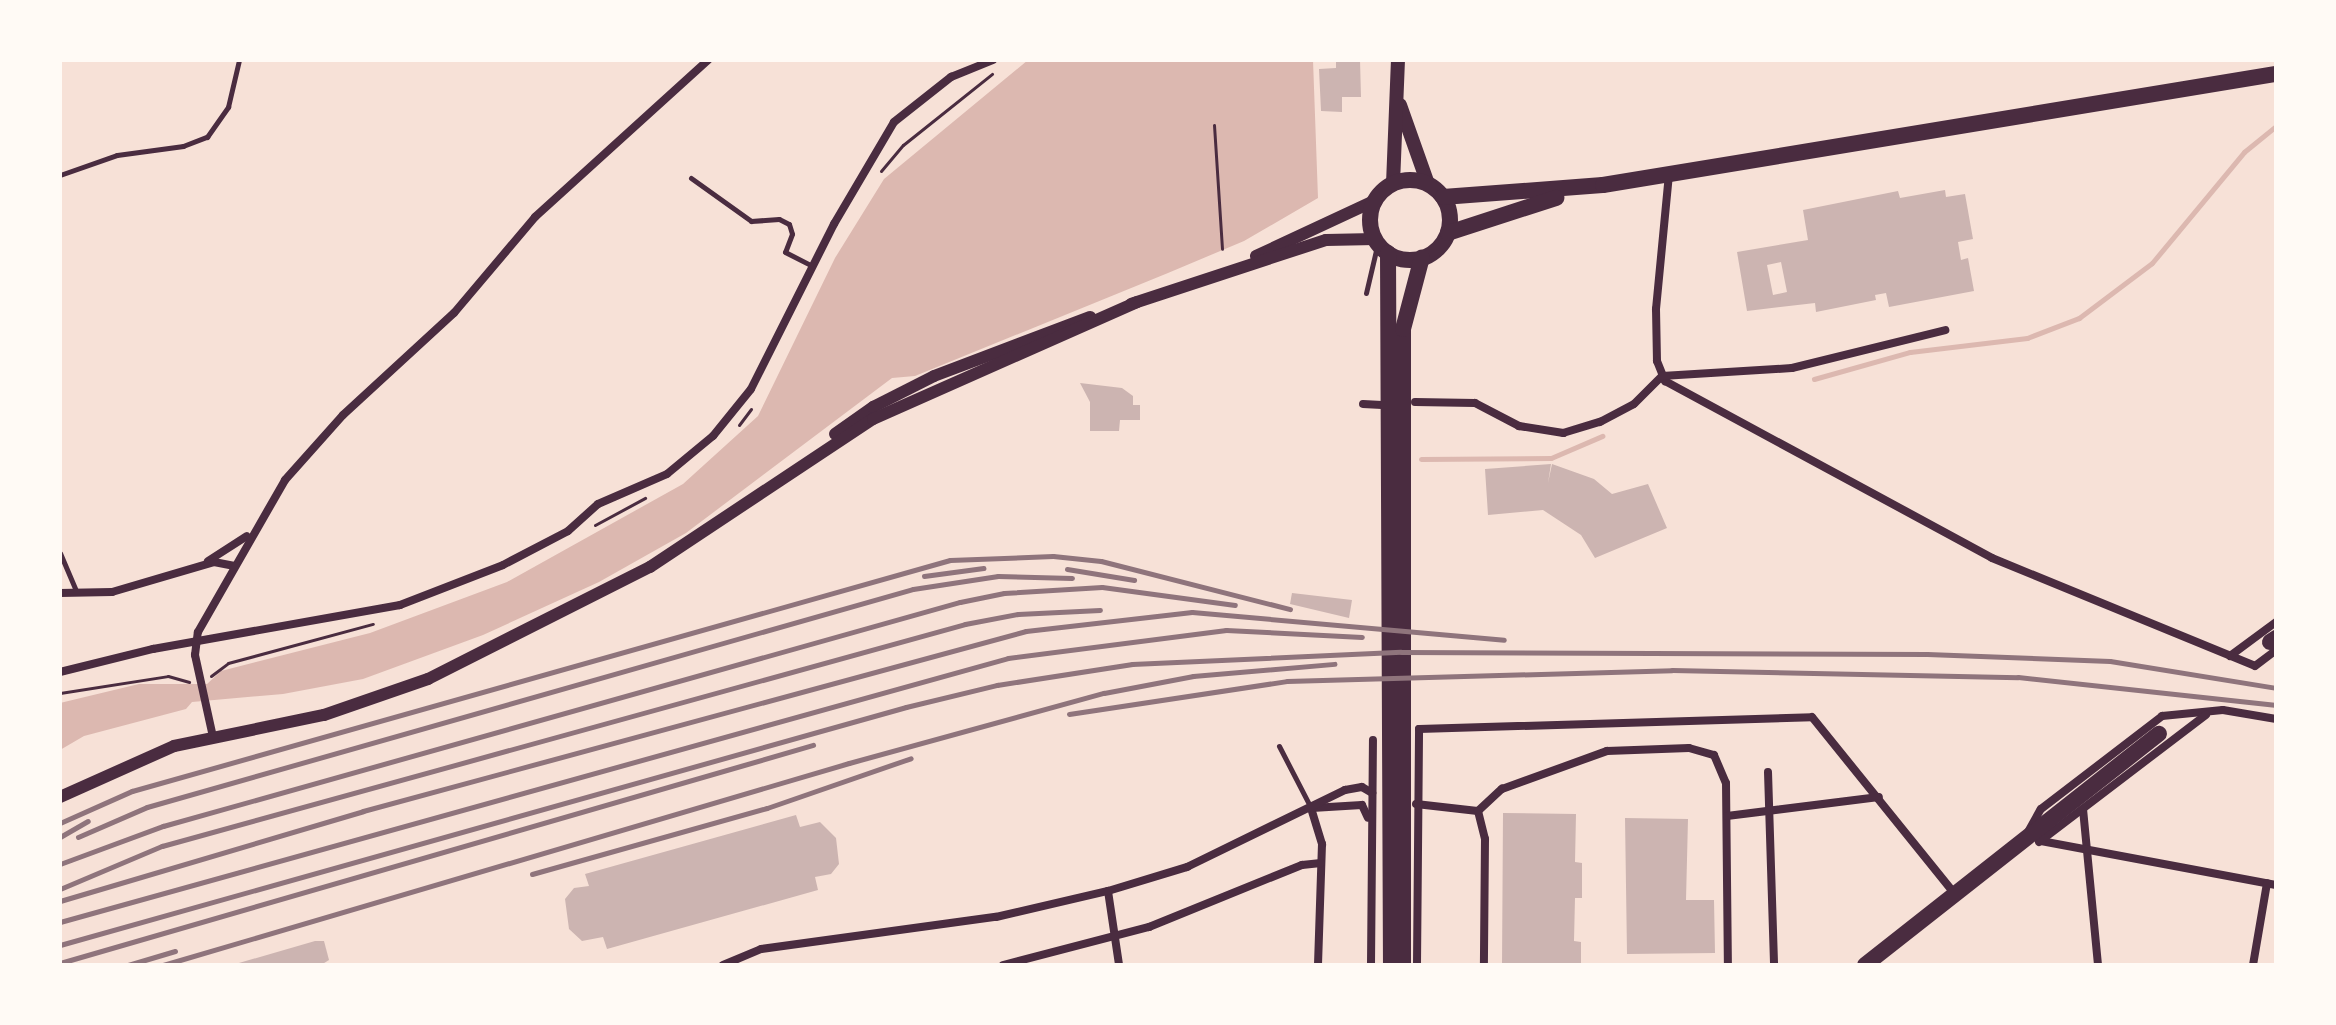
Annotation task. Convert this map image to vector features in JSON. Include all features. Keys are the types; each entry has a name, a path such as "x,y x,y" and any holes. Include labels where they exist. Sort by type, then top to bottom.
{"main road":[{"path":"1393,184 1398,60"},
{"path":"1443,197 1595,186 2276,74"},
{"path":"1380,245 1422,257 1438,248 1448,233 1449,208 1443,197 1428,184 1397,97"},
{"path":"1403,965 1397,492 1380,245 1370,217 1376,200 1393,184 1428,184"},
{"path":"1448,233 1595,186"},
{"path":"1391,965 1397,492 1403,329 1422,257"},
{"path":"1865,965 1954,893 2028,841 2159,734"}],"street":[{"path":"212,731 195,643 250,534 317,442 454,313 514,237 708,60"},
{"path":"60,672 400,605 503,565 568,531 598,504 662,477 713,436 751,389 812,266 894,122 951,77 993,60"},
{"path":"1669,174 1656,309 1657,361 1662,376 1672,388 1992,558 2255,666 2274,644"},
{"path":"1206,279 1376,200"},
{"path":"60,797 131,761 212,731 324,715 428,679 650,567 873,419 1137,302 1326,240 1380,245"},
{"path":"1415,402 1475,403 1519,426 1563,433 1600,422 1634,404 1662,376 1792,368 1945,330"},
{"path":"1363,404 1382,405"},
{"path":"201,566 250,534"},
{"path":"60,593 112,592 201,566 235,566"},
{"path":"2230,656 2276,622"},
{"path":"2028,841 2041,809 2148,723 2162,716 2207,715 2223,710 2276,719"},
{"path":"2028,841 2083,809 2207,715"},
{"path":"1417,965 1419,729 1812,717 1954,893"},
{"path":"1371,965 1373,740"},
{"path":"1416,804 1478,811 1502,789 1599,753 1689,748 1719,761 1727,816 1728,965"},
{"path":"1768,772 1774,965"},
{"path":"723,965 761,949 996,917 1108,891 1187,867 1352,788 1372,793"},
{"path":"1727,816 1879,797"},
{"path":"1311,808 1362,805 1371,841"},
{"path":"1311,808 1321,836 1318,965"},
{"path":"2083,809 2098,965"},
{"path":"1478,811 1485,839 1484,965"},
{"path":"2028,841 2272,884 2253,965"},
{"path":"1003,965 1115,936 1302,865 1321,863"},
{"path":"1108,891 1119,965"}],"lane":[{"path":"60,175 117,155 183,146 207,137 228,107 239,60"},
{"path":"691,178 751,221 779,219 789,224 792,234 785,252 812,266"},
{"path":"1366,293 1380,245"},
{"path":"60,553 77,595"},
{"path":"1279,746 1311,808"}],"path":[{"path":"876,178 903,145 998,69"},
{"path":"1214,125 1222,249"},
{"path":"729,436 754,405"},
{"path":"584,531 650,496"},
{"path":"209,679 228,663 382,621"},
{"path":"60,693 168,676 193,683"}],"shaded area":[{"path":"1028,60 1313,60 1318,198 1244,241 915,376 892,378 686,533 599,582 483,635 363,679 283,694 192,702 186,709 84,736 60,750 60,703 139,684 207,684 221,671 370,633 507,582 683,484 758,416 835,258 884,179"}],"building":[{"path":"1336,60 1360,60 1361,97 1342,97 1342,112 1321,111 1319,69 1336,68"},
{"path":"1945,190 1946,197 1965,194 1973,239 1958,242 1961,260 1968,258 1974,291 1889,307 1886,293 1875,295 1876,300 1816,312 1815,303 1747,311 1737,252 1808,240 1803,210 1898,191 1900,198","holes":["1781,262 1787,292 1773,295 1767,265"]},
{"path":"1080,383 1122,388 1133,396 1133,405 1140,405 1140,420 1120,420 1119,431 1090,431 1090,402"},
{"path":"1551,464 1548,483 1552,464 1594,479 1612,494 1648,484 1667,528 1595,558 1581,535 1543,510 1488,515 1485,469"},
{"path":"1292,593 1352,600 1349,618 1290,604"},
{"path":"1503,813 1576,814 1575,862 1582,863 1582,898 1575,898 1574,941 1581,942 1581,965 1502,965"},
{"path":"796,815 800,827 820,822 836,838 839,864 831,874 815,877 818,890 607,949 603,937 582,941 569,929 565,899 574,888 589,886 585,874"},
{"path":"1625,818 1688,819 1686,900 1714,900 1715,953 1627,954"},
{"path":"324,941 329,960 321,965 232,965"}],"waterway":[{"path":"1814,379 1910,352 2027,338 2079,318 2152,263 2244,152 2276,126"},
{"path":"1421,459 1551,458 1602,436"}],"railway":[{"path":"60,823 132,791 950,560 1053,556 1101,561 1290,609"},
{"path":"924,576 983,568"},
{"path":"1067,569 1134,580"},
{"path":"78,837 147,807 913,589 998,576 1072,578"},
{"path":"60,864 163,826 960,602 1004,593 1102,587 1235,605"},
{"path":"60,889 162,846 965,624 1018,614 1100,610"},
{"path":"60,901 363,811 1026,631 1192,612 1504,640"},
{"path":"60,922 1008,658 1226,630 1362,637"},
{"path":"60,945 906,707 997,685 1132,664 1401,652 1927,654 2110,661 2276,688"},
{"path":"163,965 849,763 1104,693 1193,676 1334,664"},
{"path":"1069,714 1287,681 1672,670 2018,677 2276,705"},
{"path":"60,963 813,745"},
{"path":"532,874 767,808 911,758"},
{"path":"60,837 88,821"},
{"path":"128,965 175,951"}]}
